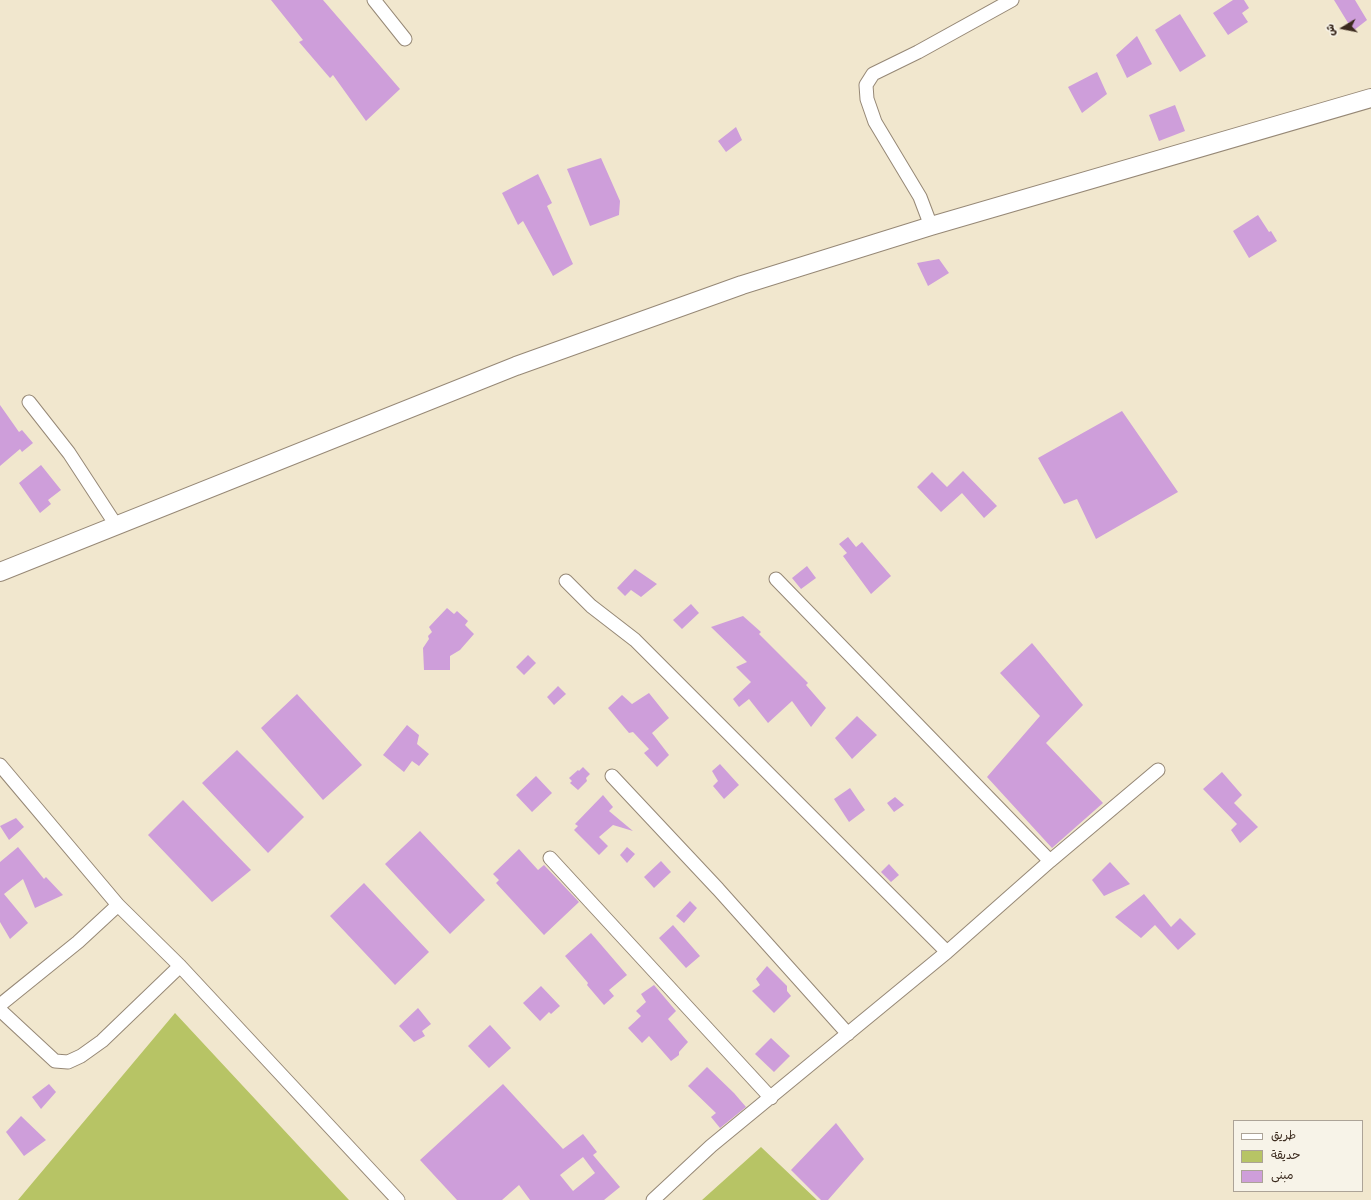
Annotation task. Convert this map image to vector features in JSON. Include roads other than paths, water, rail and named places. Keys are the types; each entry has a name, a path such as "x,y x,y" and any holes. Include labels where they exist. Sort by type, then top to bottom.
{"street":[{"path":"374,0 405,38"},
{"path":"932,226 920,196 875,122 867,99 866,85 873,74 918,52 1012,0"},
{"path":"0,572 516,366 742,285 932,226 1371,98"},
{"path":"29,402 69,454 116,525"},
{"path":"776,579 1050,861"},
{"path":"566,581 591,606 635,640 947,952"},
{"path":"0,765 118,905 180,966 398,1200"},
{"path":"653,1200 711,1146 947,952 1050,861 1158,770"},
{"path":"612,776 718,889 848,1034"},
{"path":"550,858 771,1098"},
{"path":"0,1005 78,942 118,905"},
{"path":"0,1010 55,1061 68,1062 81,1056 102,1042 180,966"}]}
